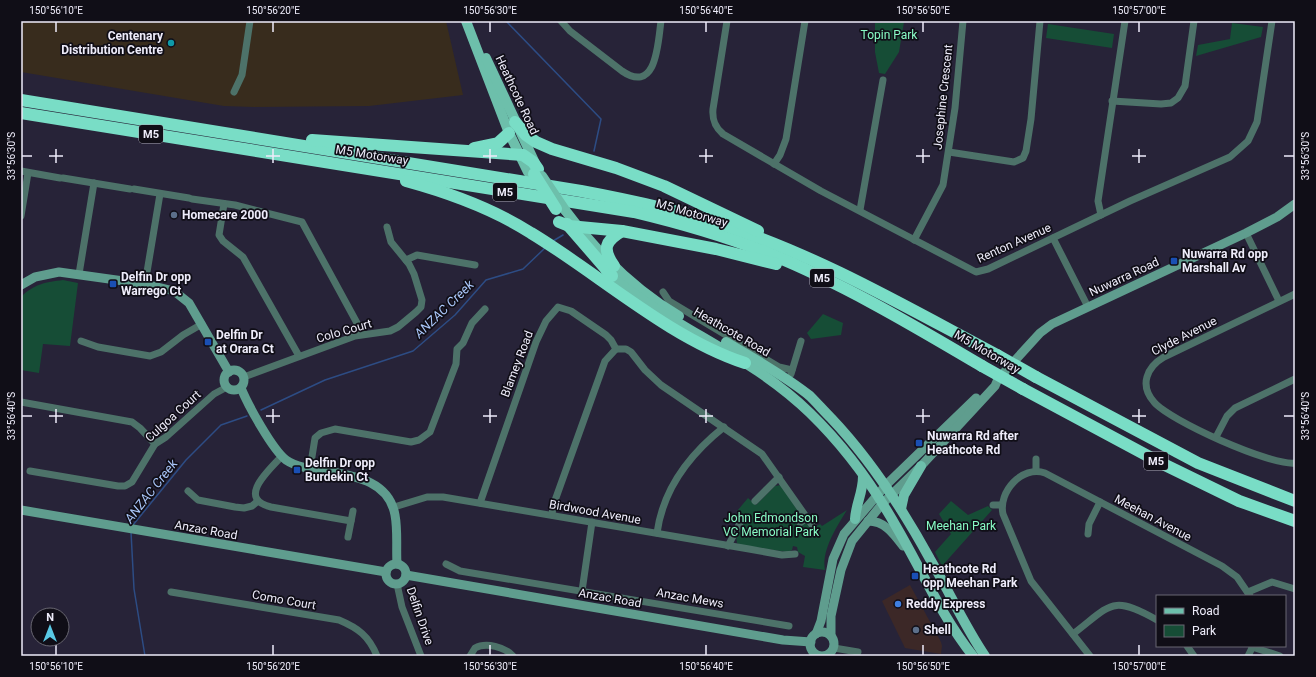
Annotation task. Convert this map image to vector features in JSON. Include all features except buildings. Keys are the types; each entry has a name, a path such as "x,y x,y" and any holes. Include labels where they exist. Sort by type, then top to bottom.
{"highway":[{"name":"M5 Motorway","path":"21,100 630,200 724,225 768,241 837,272 997,355 1198,463 1295,501"},
{"path":"41,104 90,106 316,140 518,155 527,157 557,209 569,225 613,271"},
{"name":"M5 Motorway","path":"21,113 634,212 684,224 771,254 840,286 914,326 1023,389 1161,463 1239,501 1295,521"},
{"path":"515,122 526,135 536,142 616,168 664,186 733,218 837,272"},
{"path":"453,150 479,148 498,143 505,139 509,133"},
{"path":"535,169 545,152 561,151"},
{"path":"281,154 432,188 492,211 530,232 660,320 728,357 745,362"},
{"path":"569,225 622,231 716,249 772,262 825,284 878,312 914,326"},
{"path":"613,271 606,254 608,242 612,237 622,231"}],"main road":[{"name":"Heathcote Road","path":"468,26 492,69 535,169"},
{"name":"Heathcote Road","path":"468,26 518,155"},
{"name":"Nuwarra Road","path":"879,500 892,494 921,466 995,386 998,380 1040,333 1052,324 1246,233 1277,217 1295,204"},
{"name":"Heathcote Road","path":"613,271 654,308 745,362 788,394 831,434 879,500 921,570 947,619 973,656"},
{"name":"Heathcote Road","path":"613,271 676,314 723,340 811,397 844,432 886,485 931,560 968,631 985,656"},
{"path":"22,282 53,272 80,274 174,290 190,303 229,372"},
{"path":"238,371 244,377 244,383 241,388 235,390 227,387 225,378 229,372 238,371"},
{"name":"Nuwarra Road","path":"879,500 886,485 991,384 998,380"},
{"path":"241,388 273,445 282,456 296,465 310,469 367,480 382,490 394,507 396,520 397,564"},
{"path":"901,509 904,495 921,466"},
{"path":"855,519 855,507 862,494 863,476"},
{"path":"813,638 824,632 831,636 834,641 834,648 827,656 813,654 813,638 821,621 833,558 837,545 855,519 879,500"},
{"path":"831,636 831,616 846,554 852,541 868,521 879,500"},
{"name":"Anzac Road","path":"21,510 386,572"},
{"path":"868,521 879,522 885,526 896,537 921,570"},
{"path":"397,564 403,567 406,575 403,582 397,584 389,580 386,572 390,566 397,564"},
{"name":"Anzac Road","path":"406,575 783,640 813,638"}],"street":[{"path":"234,92 242,75 250,21"},
{"path":"561,21 570,31 622,71 636,77 648,72 653,66 661,21"},
{"name":"Renton Avenue","path":"727,21 713,108 714,122 723,134 774,164 976,272 988,269 1101,215 1223,161 1242,148 1251,137 1257,122 1272,21"},
{"path":"774,164 780,155 786,139 805,21"},
{"name":"Josephine Crescent","path":"914,240 940,193 955,108 963,21"},
{"path":"948,152 1022,163 1026,152 1032,119 1040,21"},
{"path":"1101,215 1098,201 1125,21"},
{"path":"1112,101 1161,104 1170,103 1178,98 1183,91 1185,83 1194,21"},
{"path":"860,210 883,80"},
{"path":"21,216 24,172 191,199 224,204 235,204 302,222 363,334"},
{"path":"80,274 94,183"},
{"path":"145,284 160,194"},
{"path":"224,204 219,235 222,241 243,257 299,356"},
{"name":"Colo Court","path":"244,377 363,334 390,330 398,327 421,306 421,296 414,274 406,260 391,242 387,227"},
{"path":"1246,233 1279,301"},
{"path":"1053,238 1088,307"},
{"path":"406,260 418,255 475,265"},
{"path":"662,292 669,301 779,367 792,370"},
{"name":"Clyde Avenue","path":"1295,294 1164,357 1150,368 1147,373 1147,387 1153,401 1169,414 1240,450 1285,464 1295,464"},
{"name":"Blamey Road","path":"480,503 536,342 546,321 558,306 572,310 606,335 616,349"},
{"path":"310,469 315,438 327,430 334,429 411,442 419,440 430,432 456,364 457,349 463,343 472,323 485,309"},
{"path":"81,341 98,348 150,356 161,352 183,335 202,324"},
{"path":"789,382 801,341"},
{"path":"552,515 553,506 605,361 616,349 626,349 632,352 645,370 661,385 762,454 812,525"},
{"path":"1216,437 1227,416 1235,408 1295,380"},
{"name":"Culgoa Court","path":"30,471 125,486 132,482 155,444 166,437 214,394 227,387"},
{"path":"21,402 132,422 155,444"},
{"path":"657,534 662,509 677,478 695,453 724,427"},
{"path":"282,456 259,481 255,494 258,501 263,505 271,507 351,521"},
{"path":"1036,459 1036,471 1026,473 1018,478 1006,492 1001,505 1004,519 1031,580 1090,656"},
{"name":"Meehan Avenue","path":"1036,471 1045,473 1222,566 1237,577 1249,594"},
{"path":"755,501 779,477"},
{"path":"188,491 198,500 235,507 244,508 252,506 258,501"},
{"name":"Birdwood Avenue","path":"394,507 435,496 782,555 795,554"},
{"path":"1088,534 1089,524 1100,502"},
{"path":"993,505 1001,505"},
{"path":"348,537 353,511"},
{"path":"800,523 807,518"},
{"path":"728,546 742,519"},
{"path":"582,591 592,522"},
{"name":"Anzac Mews","path":"446,564 460,571 789,626"},
{"path":"1249,594 1272,582 1295,589"},
{"name":"Delfin Drive","path":"397,584 402,606 421,656"},
{"name":"Como Court","path":"171,592 339,620 360,630 367,636 377,656"},
{"path":"1073,634 1118,600 1156,619"},
{"path":"470,656 475,648 484,645 506,650 513,656 518,656"},
{"path":"1188,647 1194,656"},
{"path":"1248,656 1252,647"},
{"path":"1256,647 1280,656"},
{"path":"834,648 858,652"}],"shaded area":[{"path":"21,21 446,21 463,95 369,106 224,106 21,72"},
{"name":"Shell","path":"910,585 941,642 941,654 905,648 882,601"}],"green space":[{"name":"Topin Park","path":"904,22 899,52 885,74 879,73 875,52 875,23"},
{"path":"1232,23 1263,27 1261,37 1196,56 1198,45 1230,39"},
{"path":"1048,24 1114,34 1112,48 1046,38"},
{"path":"63,280 78,283 70,346 43,344 39,373 21,370 21,297 40,284"},
{"path":"823,314 843,323 841,335 811,339 807,333"},
{"name":"John Edmondson VC Memorial Park","path":"781,485 802,517 796,522 798,526 805,523 813,528 820,524 822,526 847,510 831,539 825,555 825,570 803,567 805,556 798,552 797,547 793,546 792,550 787,552 741,545 737,543 736,536 746,517 737,511 748,498 756,505 775,486"},
{"name":"Meehan Park","path":"951,501 968,515 988,506 992,510 942,566 935,552 951,534 939,514"}],"waterway":[{"name":"ANZAC Creek","path":"506,21 601,119 594,151"},
{"name":"ANZAC Creek","path":"553,241 563,235"},
{"name":"ANZAC Creek","path":"261,410 325,380 413,351 455,315 486,280 523,269 545,248"},
{"name":"ANZAC Creek","path":"133,525 186,460 221,425 247,416"},
{"name":"ANZAC Creek","path":"131,532 134,589 145,656"}],"place":[{"name":"Centenary Distribution Centre","path":"171,43"},
{"name":"Homecare 2000","path":"174,215"},
{"name":"Nuwarra Rd opp Marshall Av","path":"1174,261"},
{"name":"Delfin Dr opp Warrego Ct","path":"113,284"},
{"name":"Delfin Dr at Orara Ct","path":"208,342"},
{"name":"Nuwarra Rd after Heathcote Rd","path":"919,443"},
{"name":"Delfin Dr opp Burdekin Ct","path":"297,470"},
{"name":"Heathcote Rd opp Meehan Park","path":"915,576"},
{"name":"Reddy Express","path":"898,604"},
{"name":"Shell","path":"916,630"}]}
